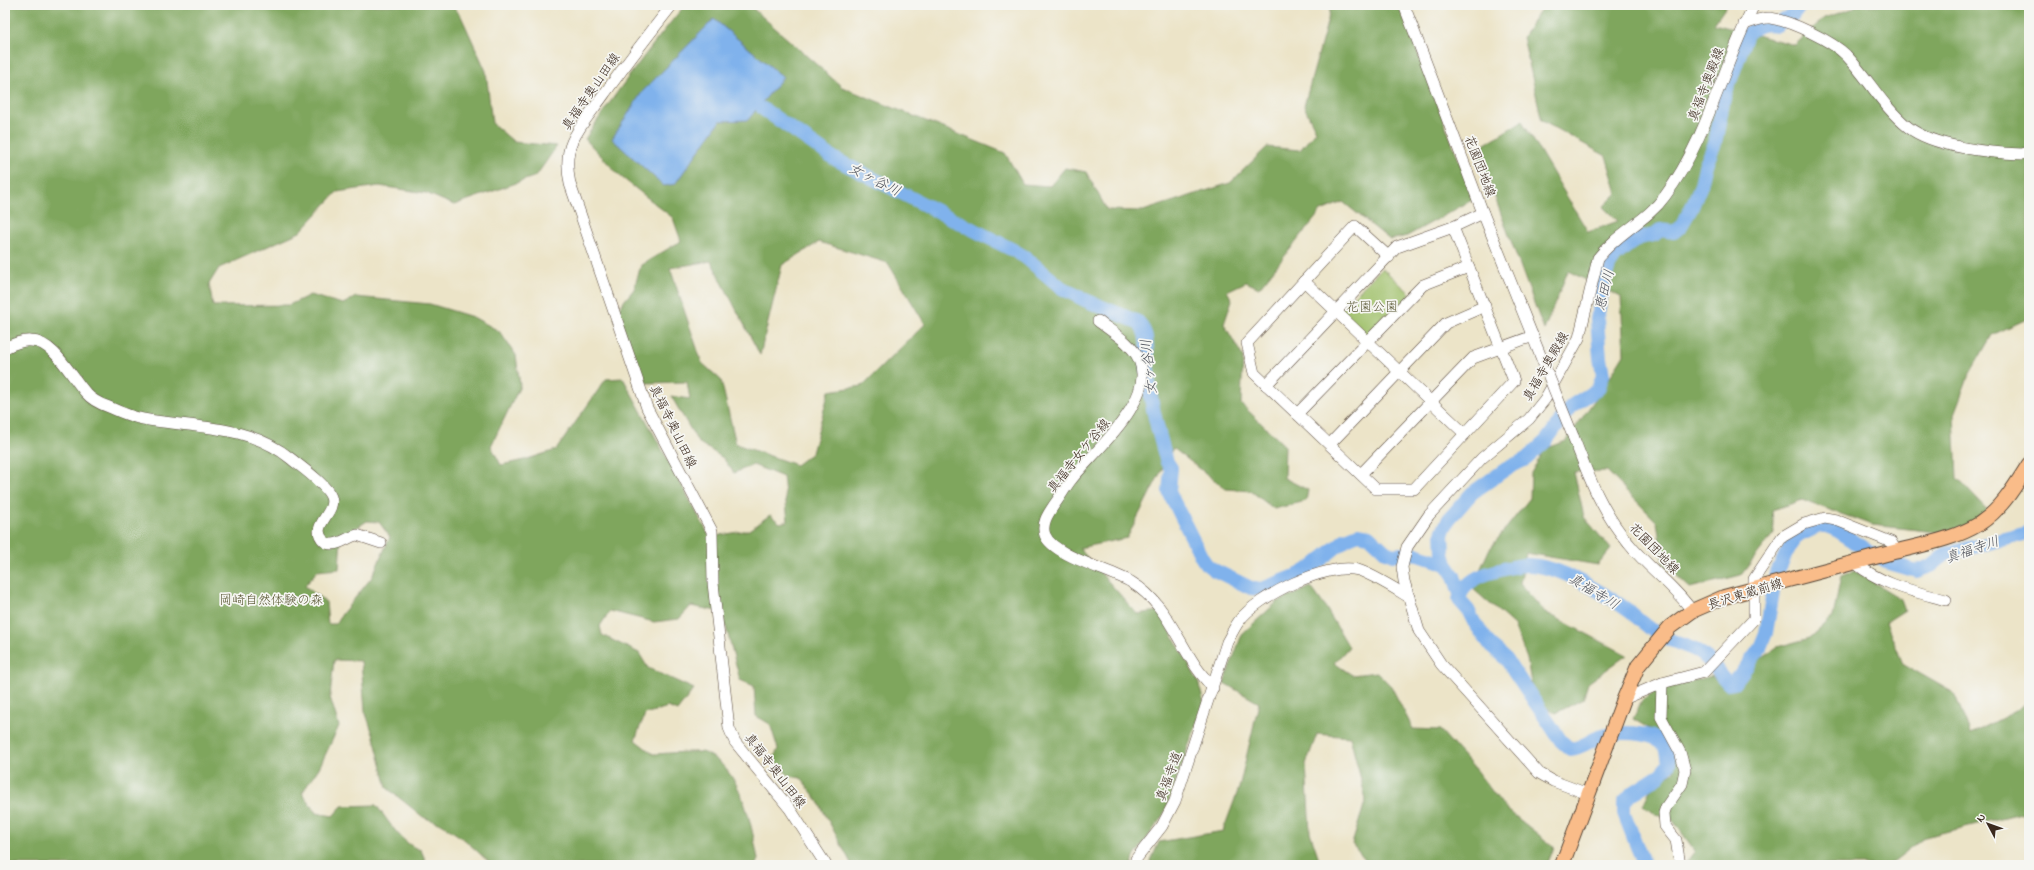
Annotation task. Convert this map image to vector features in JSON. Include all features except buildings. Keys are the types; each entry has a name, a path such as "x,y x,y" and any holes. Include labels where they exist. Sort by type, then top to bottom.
{"main road":[{"name":"長沢東蔵前線","path":"1562,865 1613,727 1638,666 1670,627 1692,611 1724,597 1953,536 1980,524 2000,507 2012,492 2029,464"}],"street":[{"name":"真福寺奥山田線","path":"672,5 643,40 584,123 572,142 568,155 567,170 570,184 647,408 712,531 713,583 729,728 735,742 790,809 826,865"},
{"name":"花園団地線","path":"1404,5 1483,213 1600,504 1630,546 1675,590 1692,611"},
{"name":"真福寺奥殿線","path":"1588,794 1553,781 1540,773 1441,664 1419,631 1402,567 1405,553 1411,540 1439,503 1493,448 1529,418 1545,399 1579,338 1598,258 1605,248 1648,214 1665,196 1699,138 1728,60 1754,5"},
{"path":"1744,24 1769,18 1809,31 1835,46 1846,55 1894,114 1918,134 1978,151 2022,154 2029,152"},
{"path":"1266,385 1397,247 1453,227 1483,213"},
{"path":"1388,257 1355,226 1247,343 1254,374 1376,489 1414,489 1514,381 1453,227"},
{"path":"1297,414 1423,285 1469,267"},
{"path":"1304,281 1466,434"},
{"path":"1330,444 1446,323 1485,306"},
{"name":"真福寺女ケ谷線","path":"1098,321 1131,348 1137,355 1142,368 1141,382 1136,401 1124,420 1071,480 1052,509 1044,524 1045,536 1052,545 1061,552 1113,572 1132,582 1146,593 1168,618 1193,663 1213,688"},
{"path":"1361,474 1473,358 1533,336"},
{"path":"5,348 16,343 32,340 47,346 85,393 98,403 125,414 142,419 245,434 263,440 289,457 323,487 331,497 332,504 320,527 319,533 325,543 339,543 357,535 381,543"},
{"path":"1624,699 1662,683 1706,670 1754,618 1758,588 1754,579 1782,537 1804,524 1825,518 1836,520 1891,542 1893,552"},
{"path":"1858,562 1869,575 1882,581 1908,591 1946,600"},
{"name":"真福寺道","path":"1135,865 1136,859 1162,826 1175,801 1227,642 1239,620 1267,597 1285,587 1338,568 1359,570 1409,597"},
{"path":"1662,683 1661,717 1680,752 1685,770 1682,784 1666,806 1664,813 1665,826 1676,840 1680,865"}],"green space":[{"name":"岡崎自然体験の森","path":"5,5 452,5 461,16 486,71 492,123 514,142 557,146 536,176 454,205 426,193 379,186 337,192 300,232 219,268 209,284 213,306 289,305 310,295 343,304 356,297 430,304 473,317 499,331 516,355 520,386 491,446 501,465 524,460 556,450 606,379 623,378 710,537 749,530 770,515 780,523 788,521 783,477 753,465 734,473 723,458 698,442 671,396 690,399 687,382 645,383 616,311 634,289 641,265 681,241 673,218 620,176 585,139 633,70 685,5 749,5 842,87 1005,153 1023,184 1050,186 1065,168 1086,172 1107,210 1143,211 1230,183 1267,147 1300,150 1316,131 1304,106 1330,12 1329,5 1399,5 1474,199 1407,236 1390,240 1343,202 1321,211 1259,288 1246,282 1227,291 1232,300 1224,324 1243,357 1241,404 1285,446 1284,478 1308,490 1306,501 1274,509 1251,491 1226,489 1173,448 1127,538 1079,548 1137,614 1159,611 1198,681 1204,703 1164,814 1134,857 1132,865 852,865 818,801 801,778 789,776 773,759 778,749 770,724 756,716 754,686 740,680 722,612 691,606 679,619 654,622 610,611 600,626 602,635 639,653 648,668 694,689 677,711 668,707 645,714 635,740 653,754 688,752 705,753 718,761 728,771 743,799 748,814 758,859 756,865 635,865 632,861 626,865 492,865 465,840 443,825 423,817 387,788 374,737 365,711 361,661 334,660 330,697 339,726 319,768 302,793 316,813 333,816 342,806 376,805 402,838 414,847 421,850 426,862 423,865 5,865","holes":["819,242 888,263 925,324 862,386 829,391 812,453 796,465 736,444 721,380 702,363 670,268 711,261 760,355 782,265","367,521 379,522 390,537 372,577 342,614 336,624 328,624 326,602 305,586 317,571 339,569 341,538"]},
{"path":"1544,5 1727,5 1714,24 1795,45 1824,18 1854,8 1855,5 2029,5 2029,318 1992,335 1968,377 1954,414 1957,478 1992,515 1945,533 1872,525 1802,500 1772,510 1774,533 1741,575 1690,588 1663,563 1657,522 1607,471 1574,472 1584,517 1611,549 1598,565 1526,553 1520,584 1545,612 1627,655 1588,683 1583,699 1556,713 1534,701 1527,659 1514,625 1472,588 1489,550 1530,498 1531,473 1545,449 1566,441 1603,388 1624,354 1621,297 1568,271 1544,330 1477,149 1522,121 1588,232 1618,221 1603,207 1617,193 1606,156 1542,121 1523,37"},
{"name":"花園公園","path":"1382,268 1411,294 1370,338 1340,310"},
{"path":"1855,571 1901,599 1905,610 1886,622 1903,664 1954,693 1971,734 2018,710 2029,700 2029,811 1925,837 1889,865 1684,865 1695,851 1672,819 1655,815 1643,805 1650,790 1674,771 1674,751 1660,735 1633,719 1642,700 1657,690 1712,676 1724,686 1734,690 1760,659 1777,647 1810,638 1833,617 1841,576"},
{"path":"1311,587 1326,608 1349,647 1334,663 1352,675 1377,672 1391,686 1413,729 1440,730 1475,769 1505,808 1554,847 1547,865 1369,865 1352,844 1366,799 1350,737 1317,734 1306,764 1310,832 1321,865 1149,865 1159,842 1223,831 1239,788 1259,703 1224,683 1242,634 1277,602"}],"water":[{"path":"714,19 783,77 748,120 720,121 675,184 664,186 612,139 642,92"}],"waterway":[{"name":"恵田川","path":"1460,594 1454,576 1446,564 1443,553 1442,533 1449,519 1472,493 1506,469 1526,459 1546,441 1571,406 1598,389 1603,375 1597,319 1603,285 1609,265 1615,256 1639,238 1654,235 1660,230 1674,232 1681,226 1691,209 1701,185 1705,167 1715,143 1724,98 1747,34 1761,25 1777,25 1794,14 1801,5"},
{"name":"女ヶ谷川","path":"763,109 835,159 1025,257 1062,288 1085,300 1138,322 1143,329 1146,338 1149,384 1153,410 1167,462 1171,468 1169,492 1202,558 1206,564 1214,570 1251,588 1262,589 1298,575 1312,567 1346,539 1358,534 1369,536 1386,552 1393,555 1414,553 1446,564"},
{"name":"真福寺川","path":"1644,865 1624,813 1624,802 1631,794 1659,776 1669,764 1665,746 1652,737 1634,733 1624,733 1599,737 1582,746 1570,749 1561,741 1506,659 1491,646 1474,622 1468,610 1459,600 1460,595 1466,586 1479,577 1489,573 1522,565 1540,566 1567,575 1607,596 1660,635 1702,654 1729,684 1734,683 1759,650 1766,633 1776,574 1794,538 1819,526 1827,526 1835,529 1886,562 1917,571 1931,566 1946,554 2024,534 2029,531"}]}
